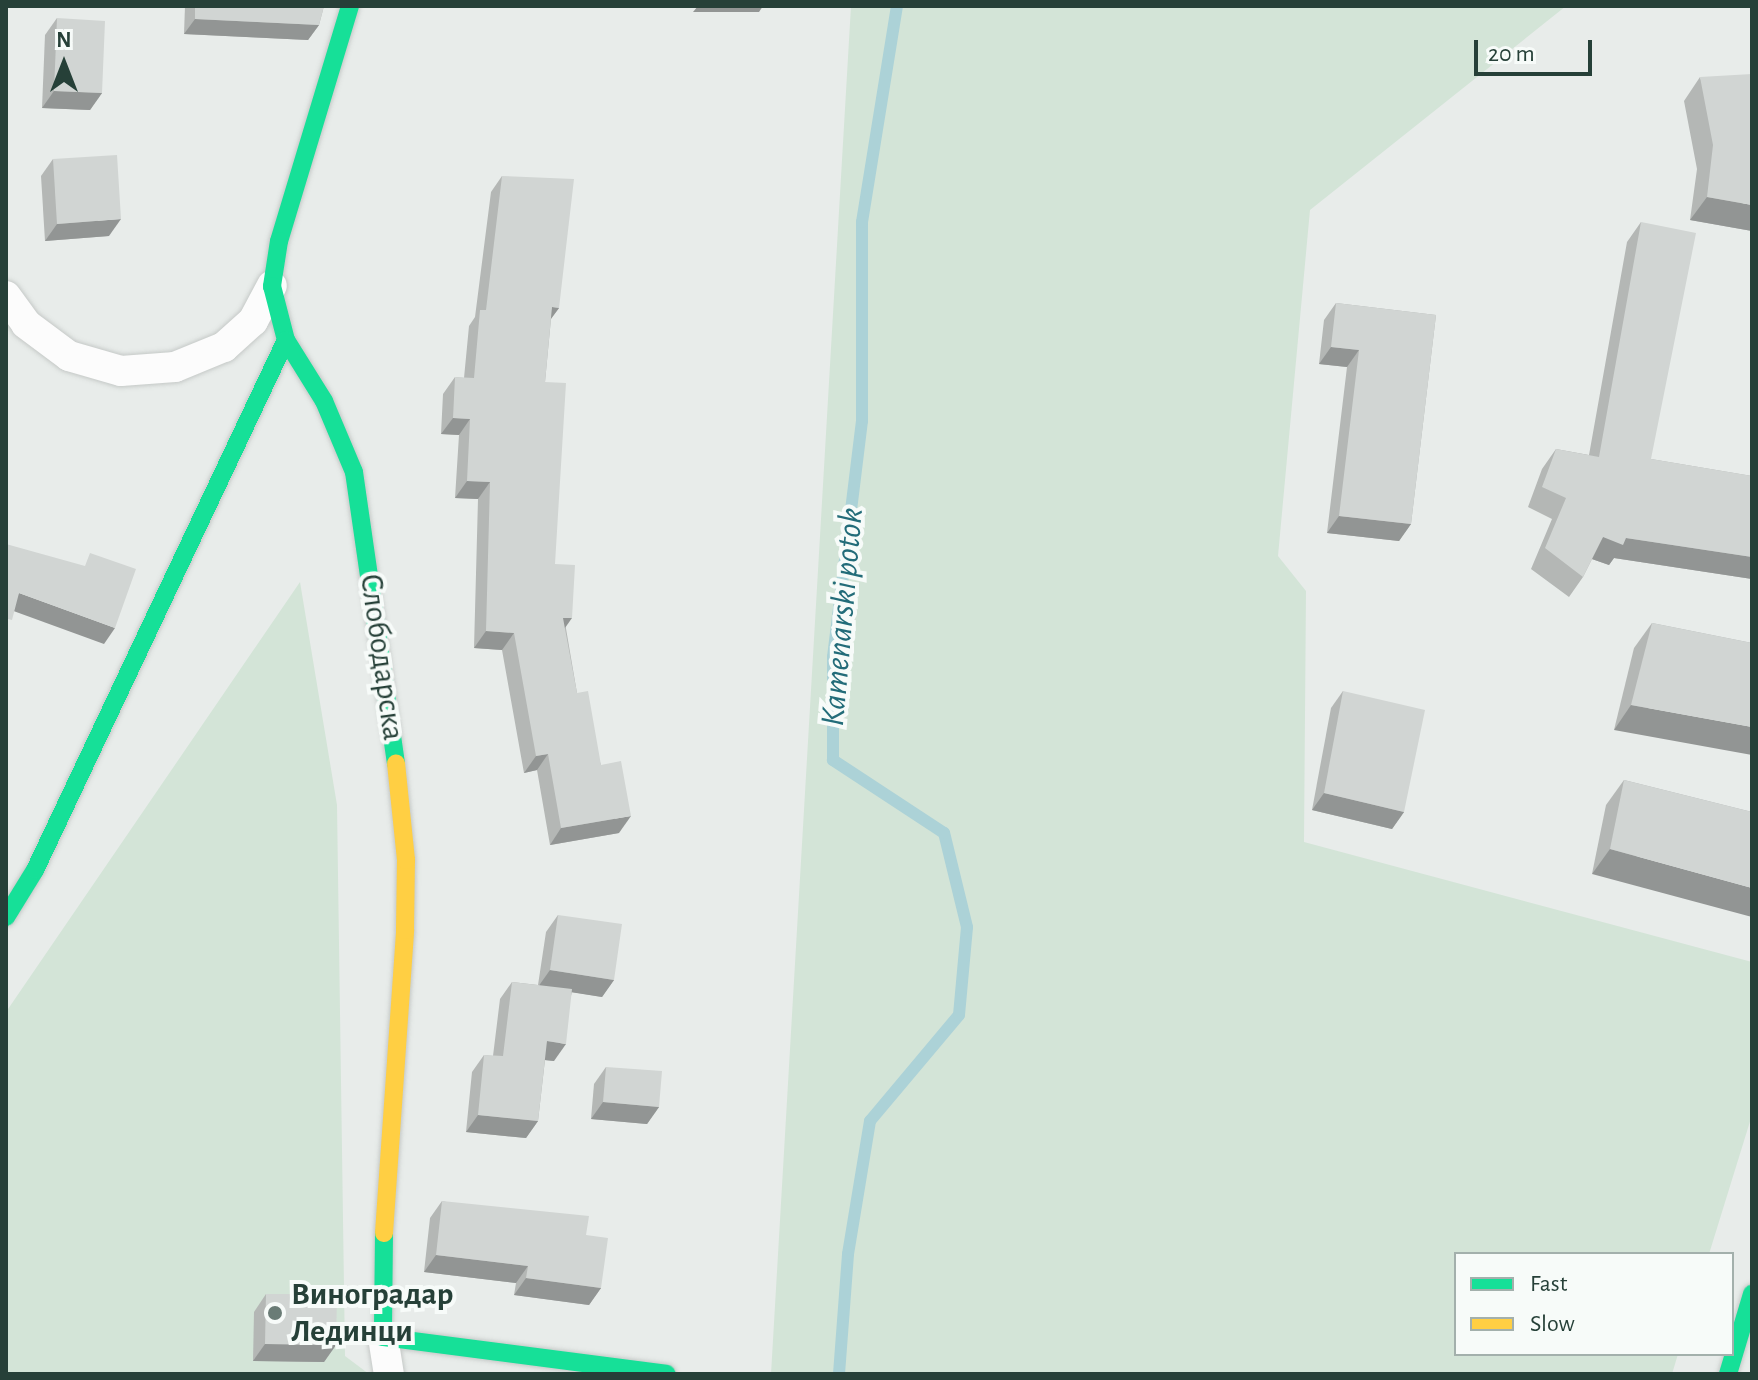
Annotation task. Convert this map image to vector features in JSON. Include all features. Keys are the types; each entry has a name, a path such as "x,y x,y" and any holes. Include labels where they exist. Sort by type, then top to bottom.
{"street":[{"name":"Слободарска","path":"350,6 279,241 272,286 286,340 324,401 354,472 400,788 406,860 405,930 381,1270 383,1337 389,1374"},
{"path":"6,296 26,324 69,356 121,371 175,367 224,347 253,321 272,286"},
{"path":"6,917 35,870 286,340"},
{"path":"1734,1354 1752,1294"},
{"path":"383,1337 667,1374"}],"green space":[{"path":"851,6 1566,6 1310,210 1278,556 1306,591 1304,842 1752,962 1752,1115 1710,1252 1454,1252 1454,1356 1677,1356 1672,1374 771,1374"},
{"path":"300,582 337,805 345,1356 369,1374 6,1374 6,1012"}],"building":[{"path":"195,6 324,6 319,25 195,19"},
{"path":"57,18 105,21 102,93 54,91"},
{"path":"1752,74 1752,205 1707,197 1713,145 1700,77"},
{"path":"117,155 121,219 57,224 53,159"},
{"path":"502,176 574,179 559,308 552,307 545,382 566,383 555,564 575,565 572,618 563,618 577,693 588,691 601,765 621,761 631,816 561,828 548,754 536,756 514,633 486,631 490,482 467,481 470,419 453,418 455,377 474,378 480,310 486,310"},
{"path":"1641,222 1696,233 1651,459 1752,476 1752,557 1626,538 1623,545 1603,537 1583,577 1545,548 1566,498 1542,487 1556,449 1599,457"},
{"path":"1336,303 1436,315 1411,524 1339,516 1359,350 1331,347"},
{"path":"6,544 85,566 90,553 136,569 115,628 19,593 12,620 8,619 6,623"},
{"path":"1652,623 1752,643 1752,727 1631,705"},
{"path":"1343,691 1425,710 1404,812 1324,793"},
{"path":"1624,780 1752,812 1752,888 1610,849"},
{"path":"558,915 622,924 614,980 550,970"},
{"path":"512,982 572,989 566,1044 547,1041 538,1121 478,1115 484,1055 503,1056"},
{"path":"606,1067 662,1071 659,1107 603,1102"},
{"path":"442,1201 589,1216 586,1235 608,1238 601,1288 526,1278 528,1266 436,1255"},
{"path":"266,1294 337,1294 336,1345 265,1344"}],"waterway":[{"name":"Kamenarski potok","path":"839,1374 848,1254 870,1121 959,1015 967,927 944,833 833,760 833,657 862,421 862,222 897,6"}],"traffic: fast":[{"path":"350,6 279,241 272,286 286,340 324,401 354,472 396,764"},
{"path":"6,917 35,870 286,340"},
{"path":"384,1233 383,1337 667,1374"},
{"path":"1734,1354 1752,1294"},
{"path":"1728,1374 1733,1356"}],"traffic: slow":[{"path":"384,1233 405,930 406,860 396,764"}],"place":[{"name":"Виноградар Лединци","path":"275,1313"}]}
